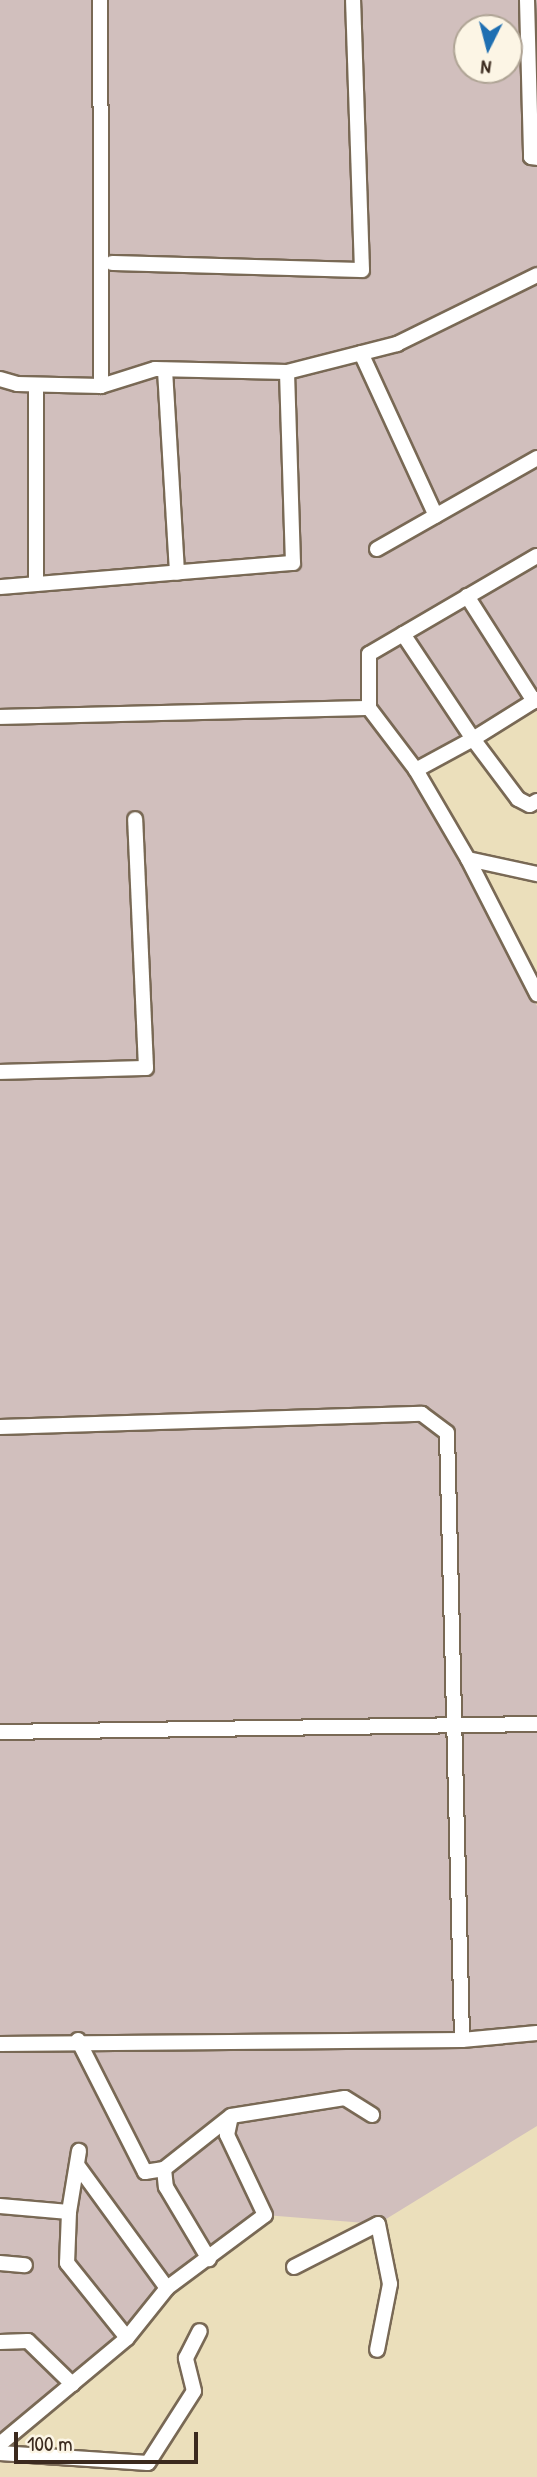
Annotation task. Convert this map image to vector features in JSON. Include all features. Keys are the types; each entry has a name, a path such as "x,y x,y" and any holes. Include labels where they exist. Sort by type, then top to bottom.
{"street":[{"path":"100,0 102,386"},
{"path":"112,263 362,270 353,0"},
{"path":"527,0 531,157 537,158"},
{"path":"0,379 36,385 102,386 165,370 287,372 397,344 537,275"},
{"path":"361,353 436,516"},
{"path":"165,370 177,573"},
{"path":"0,587 293,563 287,372"},
{"path":"36,385 36,584"},
{"path":"377,549 537,458"},
{"path":"537,556 369,654 369,708 416,770 468,859 537,994"},
{"path":"416,770 536,700 467,596"},
{"path":"403,634 473,739 518,799 530,805 537,801"},
{"path":"0,717 369,708"},
{"path":"0,1072 146,1068 135,820"},
{"path":"468,859 537,874"},
{"path":"0,1427 422,1414 447,1433 462,2040"},
{"path":"0,1732 537,1724"},
{"path":"0,2044 78,2040 462,2040 537,2033"},
{"path":"78,2040 145,2172 164,2169 231,2116 345,2098 372,2115"},
{"path":"0,2444 127,2338 167,2288 265,2215 228,2134 231,2116"},
{"path":"127,2338 66,2263 69,2212 79,2159 167,2288"},
{"path":"164,2169 166,2187 209,2259"},
{"path":"0,2206 69,2212"},
{"path":"294,2267 378,2224 390,2284 377,2350"},
{"path":"0,2263 24,2264"},
{"path":"0,2453 148,2463 194,2390 186,2358 200,2330"},
{"path":"0,2342 29,2341 72,2384"}],"shaded area":[{"path":"0,0 537,0 537,689 410,770 537,1006 537,2126 378,2224 265,2215 209,2259 0,2444"}]}
